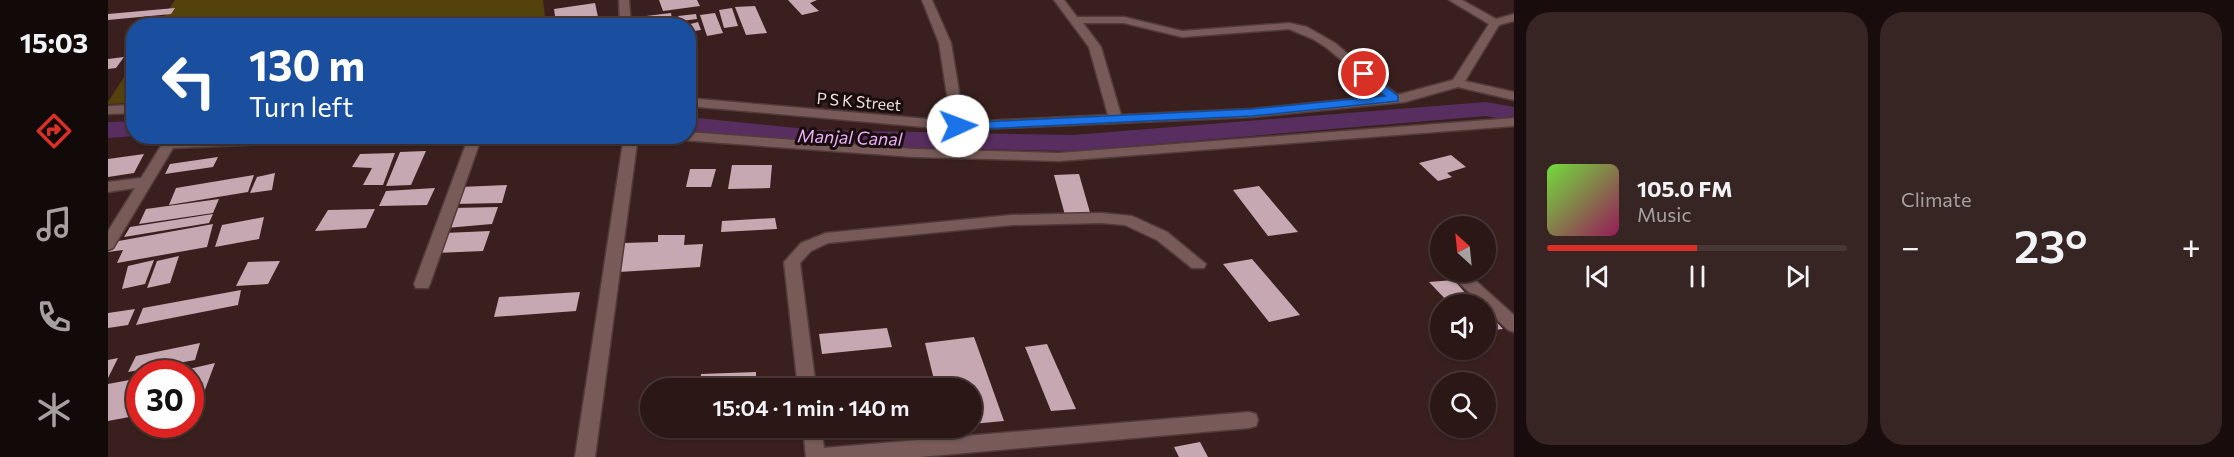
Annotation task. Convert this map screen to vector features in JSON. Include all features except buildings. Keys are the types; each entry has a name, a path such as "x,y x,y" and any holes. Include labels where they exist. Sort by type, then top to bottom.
{"street":[{"path":"624,0 625,18"},
{"path":"927,0 945,43 958,126"},
{"path":"1059,0 1095,47 1116,120"},
{"path":"1454,0 1495,23"},
{"path":"1514,17 1495,23 1458,83 1514,96"},
{"path":"1074,20 1124,20 1182,34 1289,26 1303,28 1319,36 1394,99"},
{"name":"P S K Street","path":"696,103 958,126 1252,113 1394,99 1458,83"},
{"path":"108,110 126,109"},
{"path":"696,137 915,153 1059,157 1514,122"},
{"path":"108,244 169,144"},
{"path":"422,284 473,144"},
{"path":"585,457 630,144"},
{"path":"108,187 147,182"},
{"path":"806,378 792,262 806,247 826,238 1012,220 1101,218 1127,220 1162,236 1198,264"},
{"path":"1467,282 1514,325"},
{"path":"814,438 817,457 1249,420"}],"shaded area":[{"path":"175,0 543,0 545,18 163,18"},
{"path":"126,74 126,103 108,104"}],"waterway":[{"name":"Manjal Canal","path":"696,125 816,138 1073,143 1486,109 1514,114"},
{"name":"Manjal Canal","path":"108,130 126,129"}],"route":[{"path":"958,126 1252,113 1394,99 1364,74"}]}
